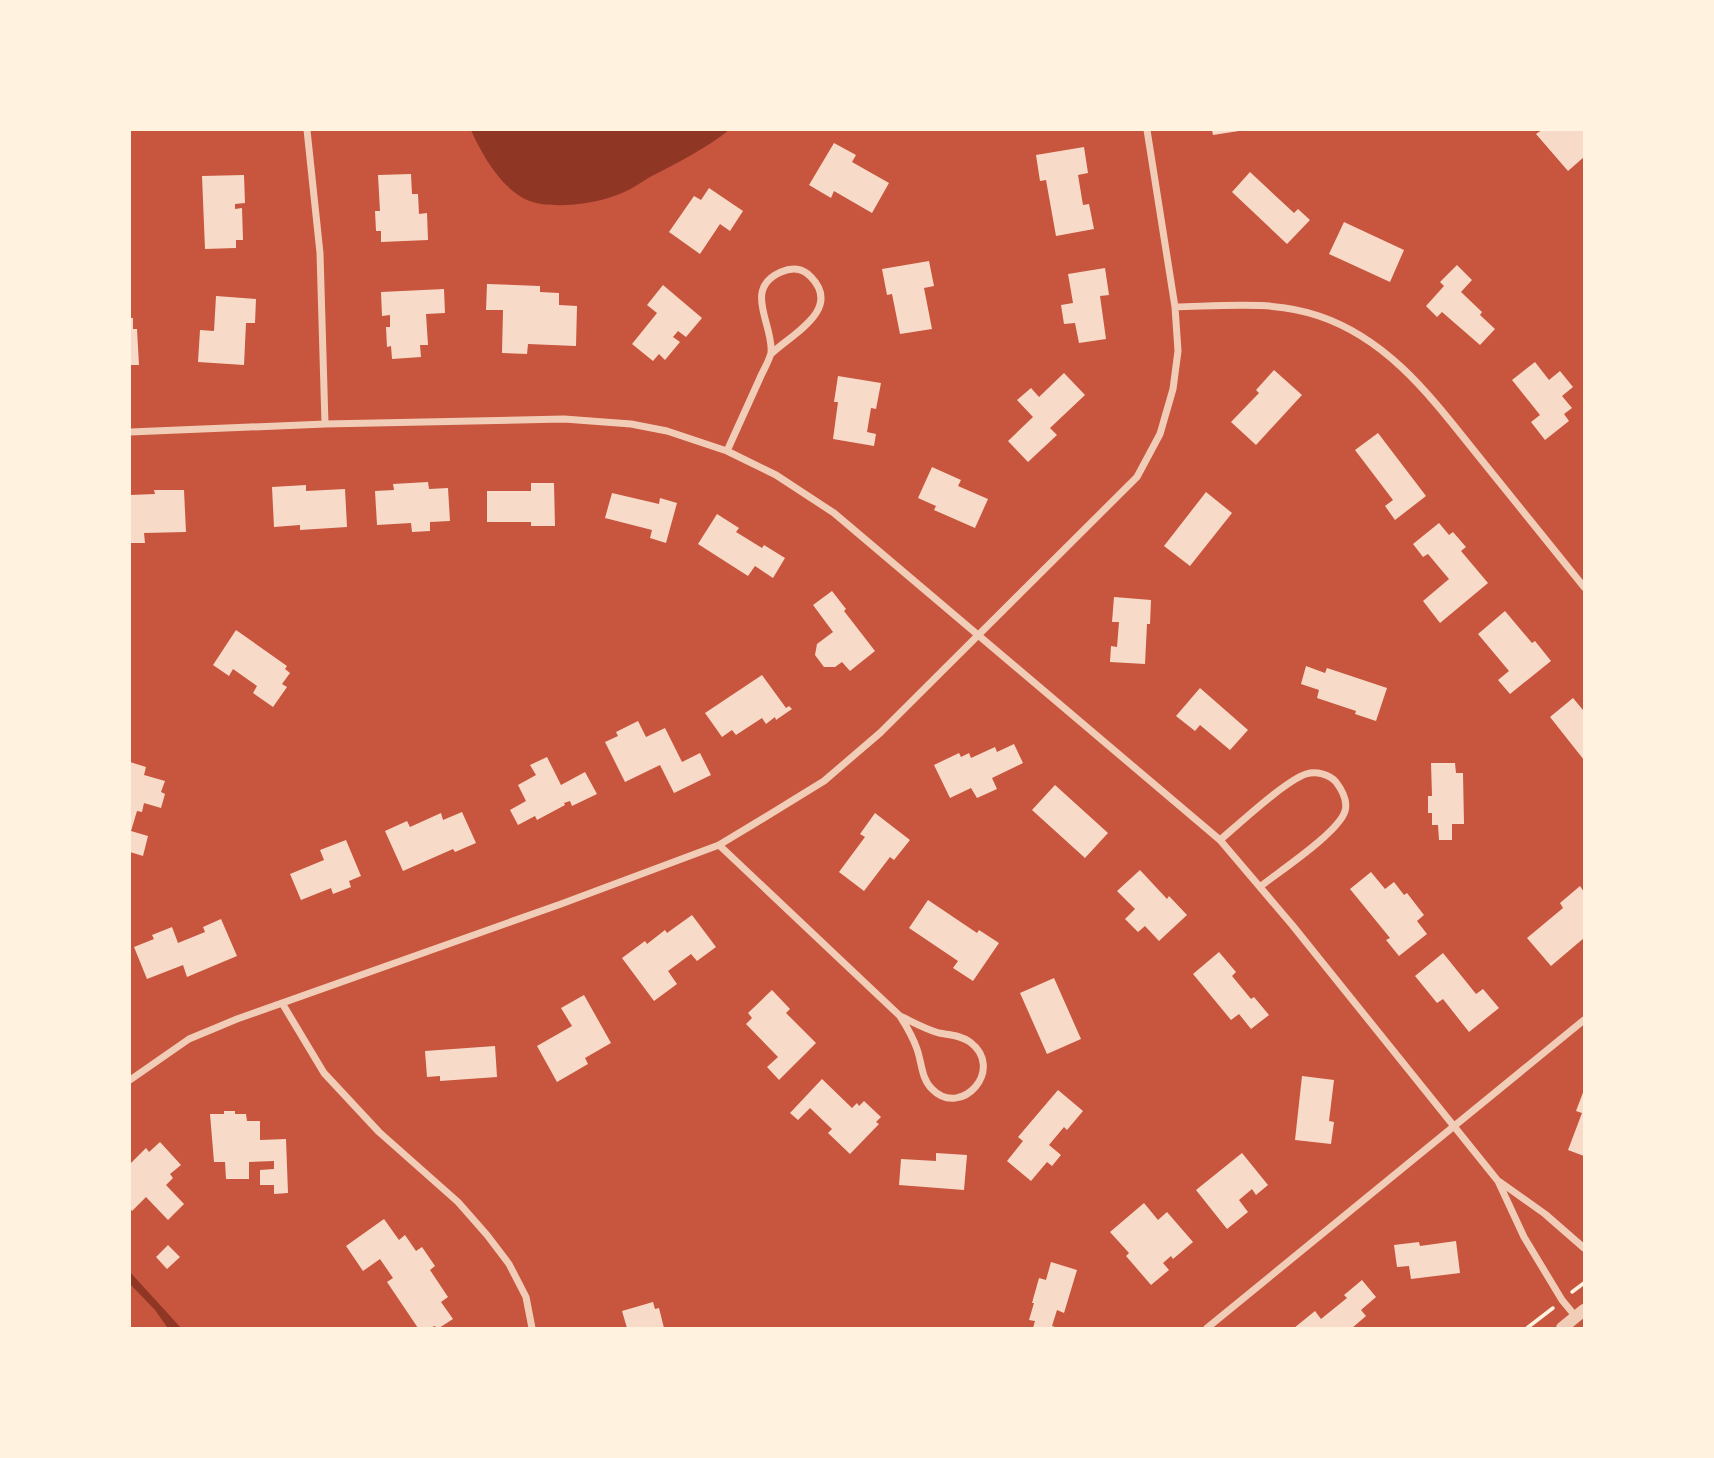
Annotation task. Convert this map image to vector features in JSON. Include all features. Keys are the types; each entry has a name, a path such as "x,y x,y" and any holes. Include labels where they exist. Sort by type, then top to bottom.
{"street":[{"path":"307,130 320,253 325,424"},
{"path":"130,1080 188,1039 237,1019 719,845 824,781 880,733 1137,477 1160,434 1173,389 1178,351 1175,307 1147,130"},
{"path":"727,451 771,354 785,340 806,326 815,316 820,304 818,288 810,276 798,269 788,269 776,274 762,293 761,307 771,354"},
{"path":"1175,307 1283,308 1318,315 1378,347 1420,384 1584,587"},
{"path":"130,432 325,424 564,419 631,424 667,431 727,451 776,475 834,513 1220,840 1498,1181 1524,1237 1562,1300 1580,1314 1562,1328"},
{"path":"1220,840 1290,783 1306,774 1321,773 1333,778 1344,792 1345,810 1336,826 1261,887"},
{"path":"719,845 900,1016 913,1037 922,1072 932,1090 950,1098 967,1095 980,1083 984,1065 979,1052 969,1041 922,1027 900,1016"},
{"path":"282,1003 324,1073 379,1132 458,1202 487,1235 509,1264 526,1297 532,1328"},
{"path":"1207,1328 1584,1020"},
{"path":"1498,1181 1545,1214 1584,1248"}],"path":[{"path":"1527,1328 1544,1315"}],"shaded area":[{"path":"471,130 729,130 701,150 621,193 597,201 547,205 527,200 509,188 487,160"},
{"path":"130,1272 181,1328 167,1327 130,1284"}],"building":[{"path":"1212,130 1239,130 1239,131 1213,135"},
{"path":"1542,130 1584,130 1584,157 1568,171 1536,134"},
{"path":"834,143 856,155 852,162 889,183 872,213 834,191 831,198 809,185"},
{"path":"1084,147 1088,173 1078,175 1083,205 1089,204 1094,229 1056,236 1046,180 1040,181 1036,155"},
{"path":"1250,172 1294,213 1298,209 1310,220 1287,244 1232,192"},
{"path":"411,174 412,194 418,194 419,214 427,213 428,240 381,242 381,231 376,231 375,211 380,211 378,175"},
{"path":"244,175 245,203 235,204 235,209 242,208 243,240 236,240 236,248 205,249 202,176"},
{"path":"709,188 743,211 730,231 720,224 700,254 669,232 694,196 701,200"},
{"path":"1344,222 1404,250 1390,282 1329,254"},
{"path":"929,261 934,286 924,288 932,329 900,334 892,294 887,295 882,269"},
{"path":"1457,265 1472,280 1461,292 1495,329 1480,345 1442,312 1437,317 1426,306 1444,286 1440,282"},
{"path":"1105,268 1109,295 1100,296 1106,339 1079,343 1075,323 1064,324 1061,305 1073,303 1068,274"},
{"path":"487,284 540,286 540,292 559,293 559,305 577,306 576,346 528,344 527,354 502,353 503,310 486,310"},
{"path":"663,285 702,318 686,337 678,331 673,337 680,342 665,360 659,354 653,361 632,344 657,313 647,305"},
{"path":"444,289 445,313 426,314 428,345 420,345 421,357 392,359 391,346 387,347 386,327 390,327 390,315 382,316 381,292"},
{"path":"216,296 256,299 255,323 246,323 244,365 198,362 200,330 214,331"},
{"path":"130,318 133,318 133,329 137,329 139,365 130,365"},
{"path":"1535,362 1549,380 1560,371 1573,387 1562,396 1572,408 1564,414 1569,421 1545,440 1531,422 1540,415 1512,380"},
{"path":"1274,370 1302,395 1256,445 1231,422 1259,393 1256,390"},
{"path":"1064,373 1085,395 1050,428 1057,435 1028,462 1008,441 1033,417 1017,400 1031,388 1039,397"},
{"path":"838,376 881,383 876,409 871,408 867,432 876,434 874,446 833,439"},
{"path":"1378,433 1426,496 1395,520 1385,506 1393,500 1355,450"},
{"path":"932,467 961,480 958,486 988,499 975,528 934,510 936,506 918,498"},
{"path":"428,482 429,489 448,488 450,521 430,522 430,531 412,532 411,523 377,525 375,491 394,490 393,484"},
{"path":"531,483 554,483 555,526 531,526 531,522 487,522 487,491 531,491"},
{"path":"306,485 306,491 345,489 347,527 300,530 300,525 274,527 272,487"},
{"path":"154,490 184,490 186,532 144,533 145,543 130,543 130,495 155,494"},
{"path":"1206,492 1232,513 1190,566 1164,546"},
{"path":"612,493 659,504 660,498 677,503 666,543 650,538 652,530 605,518"},
{"path":"717,514 739,528 736,532 785,558 773,578 755,566 748,576 698,544"},
{"path":"1439,523 1449,535 1453,532 1466,547 1461,551 1488,583 1440,623 1423,601 1449,579 1428,554 1423,557 1413,544"},
{"path":"832,591 875,651 850,671 842,662 835,667 824,667 815,655 817,644 833,632 813,605"},
{"path":"1114,597 1151,600 1145,664 1110,662 1111,646 1117,647 1119,622 1112,622"},
{"path":"1505,611 1551,661 1510,694 1498,680 1509,671 1478,634"},
{"path":"236,630 287,666 285,669 290,673 282,684 287,687 273,707 253,693 257,686 233,669 229,676 213,665"},
{"path":"1306,666 1325,673 1327,668 1387,688 1376,721 1317,698 1319,690 1301,684"},
{"path":"762,675 786,708 789,706 792,709 766,724 762,718 736,735 732,730 722,737 705,713"},
{"path":"1200,688 1248,730 1230,750 1200,725 1195,731 1176,716"},
{"path":"1573,698 1584,709 1584,760 1550,717"},
{"path":"638,721 646,737 665,728 682,762 700,753 711,775 674,793 660,765 625,782 605,742 618,736 616,732"},
{"path":"1014,744 1023,763 992,778 997,789 977,798 971,788 950,798 934,765 959,753 961,757 969,753 971,758 995,747 997,752"},
{"path":"547,757 561,785 585,772 597,794 572,806 570,801 564,803 565,805 537,820 535,816 518,825 510,810 526,801 518,785 536,775 530,765"},
{"path":"130,762 146,767 144,775 165,781 161,792 165,794 161,808 144,803 142,812 137,811 131,831 148,836 143,856 130,852"},
{"path":"1431,763 1455,763 1456,773 1463,773 1464,824 1452,824 1452,840 1439,840 1438,825 1432,825 1432,813 1428,813 1428,796 1432,796"},
{"path":"1055,785 1108,833 1085,858 1032,810"},
{"path":"462,812 476,843 455,852 453,849 403,871 385,831 407,821 410,827 441,813 443,820"},
{"path":"875,813 910,840 894,860 890,857 864,891 839,872 865,837 860,834"},
{"path":"346,840 361,876 349,881 351,887 333,894 331,888 301,900 290,874 324,860 320,850"},
{"path":"1140,870 1167,899 1169,896 1187,915 1159,941 1145,926 1138,932 1125,919 1135,909 1117,891"},
{"path":"1371,872 1385,889 1394,882 1404,895 1407,893 1424,915 1417,921 1427,934 1399,956 1386,940 1390,938 1350,889"},
{"path":"1580,886 1584,892 1584,938 1551,966 1527,938 1563,908 1560,903"},
{"path":"928,900 977,933 979,930 999,943 973,981 953,968 958,961 909,928"},
{"path":"692,915 716,947 697,961 691,954 668,971 677,984 654,1001 622,958 645,941 647,944 665,930 667,933"},
{"path":"221,919 237,956 187,977 183,965 147,979 134,947 154,939 152,935 172,927 178,943 205,932 203,927"},
{"path":"1219,952 1236,972 1232,976 1269,1015 1251,1029 1239,1014 1231,1020 1193,974"},
{"path":"1443,953 1476,994 1483,989 1499,1008 1469,1032 1443,999 1437,1003 1415,976"},
{"path":"1054,978 1081,1039 1047,1054 1020,993"},
{"path":"772,990 790,1009 786,1013 816,1043 779,1080 767,1067 778,1057 746,1024 752,1018 748,1013"},
{"path":"584,995 611,1043 585,1058 588,1064 557,1082 537,1046 572,1026 561,1008"},
{"path":"495,1046 497,1077 440,1081 440,1076 427,1077 425,1051"},
{"path":"1302,1076 1334,1080 1329,1121 1334,1122 1331,1144 1295,1140"},
{"path":"822,1079 852,1108 864,1101 881,1117 876,1122 879,1124 850,1154 828,1133 832,1129 810,1108 798,1120 790,1113"},
{"path":"1058,1090 1083,1111 1067,1130 1064,1127 1049,1145 1061,1155 1052,1166 1047,1162 1031,1181 1007,1161 1023,1141 1018,1137"},
{"path":"1584,1090 1584,1156 1568,1150 1582,1113 1576,1111"},
{"path":"224,1111 246,1114 247,1121 260,1121 260,1140 286,1139 288,1193 274,1194 274,1185 260,1185 260,1170 274,1169 274,1161 249,1162 249,1179 226,1179 225,1162 214,1162 210,1114 224,1114"},
{"path":"160,1142 181,1165 170,1174 173,1178 166,1185 184,1204 168,1220 146,1197 132,1211 130,1208 130,1164 146,1148 149,1152"},
{"path":"936,1153 967,1155 964,1190 899,1185 901,1159 936,1161"},
{"path":"1242,1153 1268,1185 1256,1195 1252,1189 1239,1200 1248,1212 1227,1229 1196,1190"},
{"path":"1144,1203 1158,1220 1167,1212 1193,1242 1173,1259 1171,1256 1163,1263 1169,1270 1151,1285 1126,1256 1129,1253 1110,1232"},
{"path":"384,1219 399,1240 405,1235 416,1251 422,1247 435,1266 430,1270 448,1297 441,1302 453,1319 439,1328 418,1328 387,1282 393,1278 380,1259 363,1271 346,1246"},
{"path":"1456,1241 1460,1273 1411,1279 1409,1266 1397,1267 1394,1245 1419,1242 1420,1246"},
{"path":"168,1245 180,1257 167,1269 156,1257"},
{"path":"1051,1262 1077,1270 1064,1313 1057,1310 1052,1326 1058,1328 1033,1328 1035,1321 1029,1320 1032,1303 1039,1278 1046,1280"},
{"path":"1362,1280 1376,1297 1361,1310 1366,1316 1352,1328 1294,1328 1315,1311 1321,1319 1347,1298 1344,1295"},
{"path":"653,1302 655,1309 659,1308 664,1328 627,1328 622,1311"}]}
